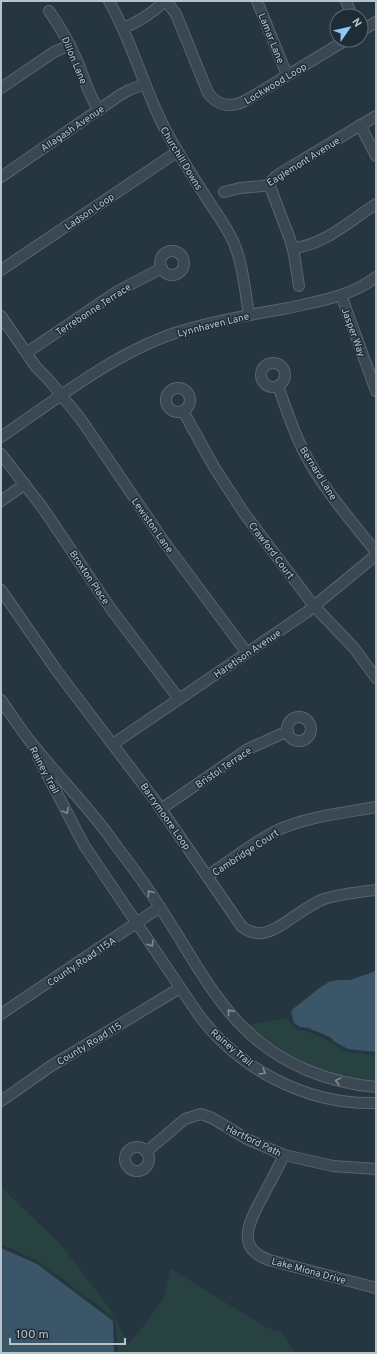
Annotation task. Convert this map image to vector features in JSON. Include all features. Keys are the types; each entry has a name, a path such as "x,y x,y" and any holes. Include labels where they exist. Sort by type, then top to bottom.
{"street":[{"name":"Churchill Downs","path":"109,1 123,28 155,109 177,152 224,225 233,242 238,258 249,315"},
{"path":"123,28 138,21 165,1"},
{"name":"Lockwood Loop","path":"165,1 176,14 208,93 216,102 236,105 333,48"},
{"name":"Lamar Lane","path":"257,1 288,75"},
{"name":"Dillon Lane","path":"49,11 66,36 92,102 99,110"},
{"path":"1,88 54,52 70,45"},
{"name":"Allagash Avenue","path":"1,177 129,90 145,84"},
{"name":"Eaglemont Avenue","path":"224,192 268,184 276,176 376,116"},
{"path":"360,126 376,156"},
{"name":"Ladson Loop","path":"1,270 177,152"},
{"path":"268,184 285,224 293,248 299,286"},
{"path":"293,248 311,245 328,236 376,204"},
{"name":"Terrebonne Terrace","path":"26,353 118,291 162,268"},
{"name":"Lynnhaven Lane","path":"1,437 120,358 157,340 194,327 332,299 355,290 376,277"},
{"name":"Jasper Way","path":"341,296 376,391"},
{"path":"1,316 36,367 62,396"},
{"name":"Bernard Lane","path":"278,386 286,410 304,453 332,496 376,554"},
{"name":"Lewiston Lane","path":"62,396 93,436 165,543 247,653"},
{"name":"Crawford Court","path":"183,411 228,490 314,606 354,648 376,678"},
{"name":"Broxton Place","path":"1,454 42,507 111,609 179,699"},
{"path":"1,501 25,484"},
{"name":"Haretison Avenue","path":"113,744 314,606 376,554"},
{"name":"Barrymoore Loop","path":"1,590 57,671 161,809 238,921 248,931 262,934 269,932 308,906 325,898 376,890"},
{"path":"1,700 28,739"},
{"name":"Bristol Terrace","path":"161,809 248,749 288,731"},
{"name":"Rainey Trail","path":"28,739 105,831 160,907 201,972 236,1020 259,1041 286,1060 314,1074 340,1082 376,1087"},
{"name":"Rainey Trail","path":"28,739 84,845 180,988 213,1033 242,1058 262,1072 294,1088 324,1098 351,1102 376,1103"},
{"name":"Cambridge Court","path":"207,876 265,837 279,830 314,818 376,807"},
{"name":"County Road 115A","path":"1,1014 160,907"},
{"name":"County Road 115","path":"1,1102 51,1066 180,988"},
{"name":"Hartford Path","path":"146,1152 185,1119 201,1114 212,1118 247,1139 284,1156 333,1166 376,1169"},
{"name":"Lake Miona Drive","path":"284,1156 250,1220 247,1234 251,1248 258,1255 268,1260 376,1288"}],"green space":[{"path":"288,1018 291,1025 298,1030 306,1031 319,1036 347,1052 376,1055 376,1083 342,1078 303,1064 275,1048 247,1025"},
{"path":"1,1187 61,1245 115,1318 39,1261 1,1244"},
{"path":"171,1269 267,1328 281,1332 295,1353 118,1353 115,1318 128,1344 143,1327 164,1298"}],"water":[{"path":"376,971 376,1052 348,1049 335,1042 330,1037 308,1028 300,1027 294,1023 291,1012 293,1009 329,982 350,980"},
{"path":"1,1248 37,1264 113,1321 114,1353 1,1353"}]}
